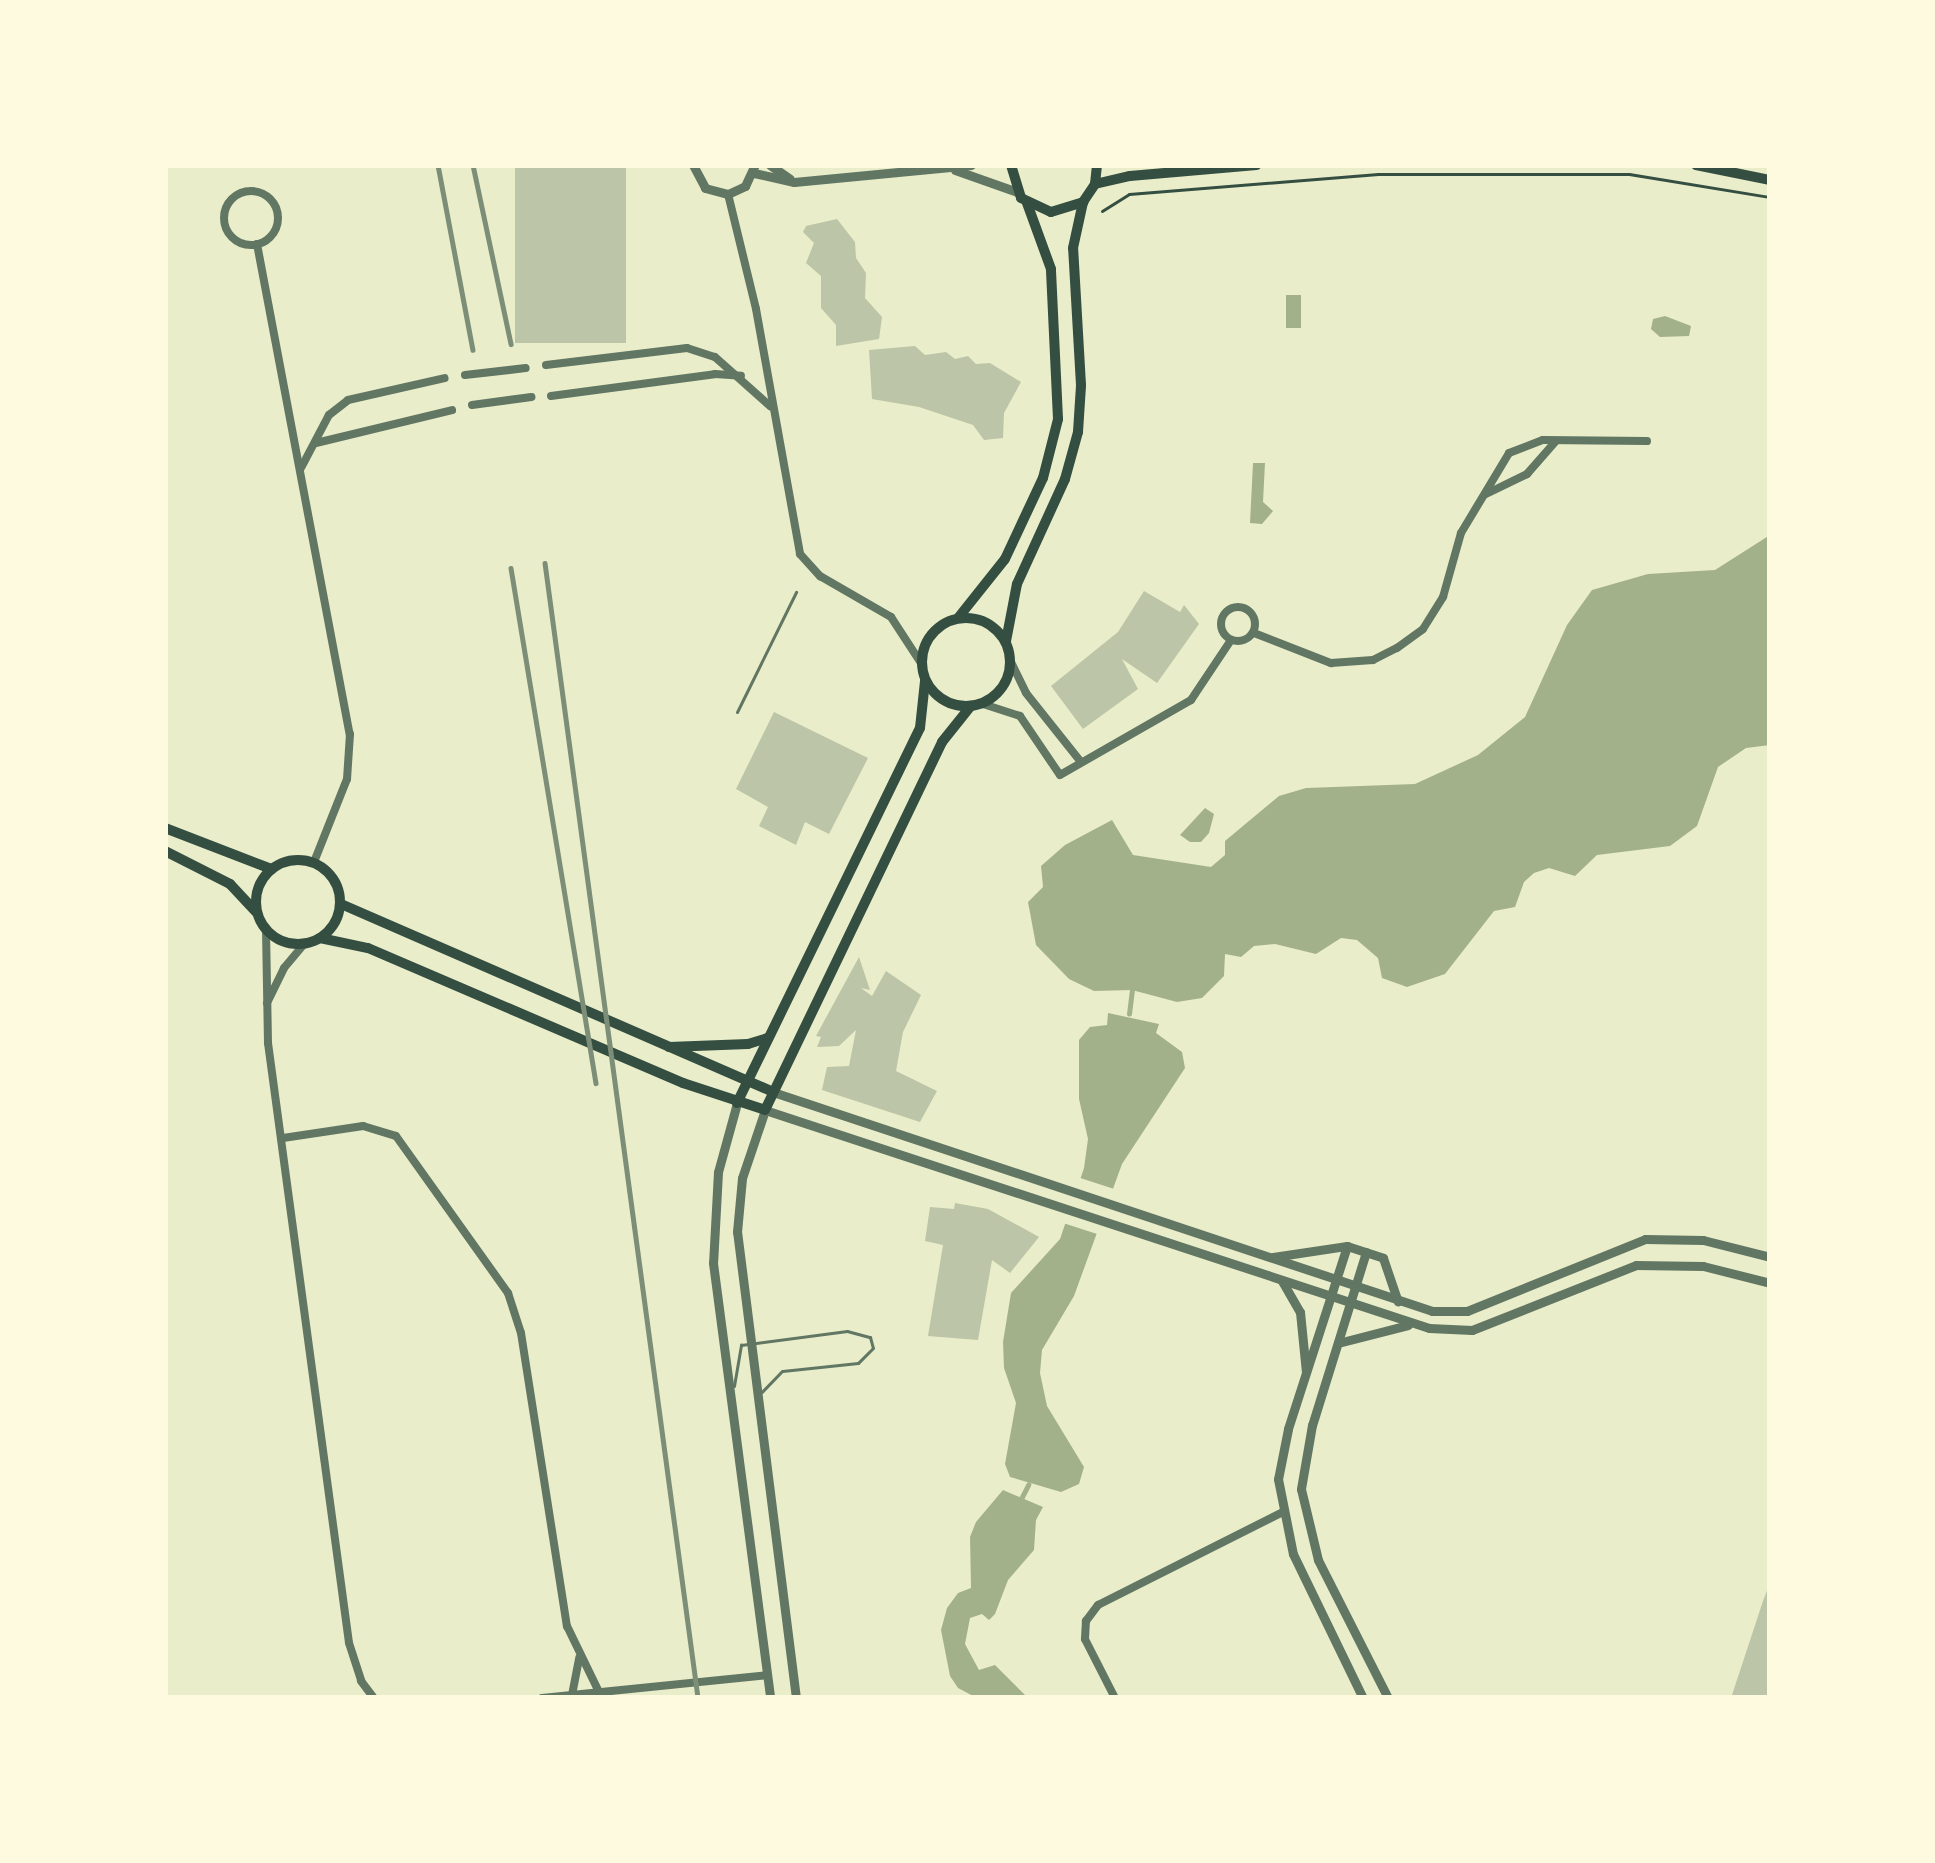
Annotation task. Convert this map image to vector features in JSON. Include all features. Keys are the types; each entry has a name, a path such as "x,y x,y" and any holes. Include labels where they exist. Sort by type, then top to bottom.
{"main road":[{"path":"1011,165 1017,192 1028,203 1051,212 1083,202"},
{"path":"320,938 368,949 643,1065 765,1110 942,742 1006,683 1011,662 1006,641 1017,584 1065,479 1078,432 1081,385 1073,248 1097,165"},
{"path":"1095,184 1130,176 1257,165"},
{"path":"1696,165 1770,180"},
{"path":"737,1103 920,728 926,681 921,663 934,631 958,618 1005,559 1043,478 1058,419 1052,269 1028,203"},
{"path":"958,618 986,622 1006,641"},
{"path":"926,681 944,701 977,705"},
{"path":"165,828 271,869"},
{"path":"165,851 230,884 266,928 288,943 320,938 331,929 341,904 334,879 314,862 292,860 271,869 257,890 258,914"},
{"path":"341,904 772,1092"},
{"path":"666,1047 748,1044 768,1038"}],"street":[{"path":"693,165 706,188 728,194 745,186 754,169 794,182 970,165"},
{"path":"770,165 794,182"},
{"path":"950,169 1017,192"},
{"path":"244,193 265,195 278,213 276,230 257,244 240,243 225,224 231,202 244,193"},
{"path":"728,194 756,309 795,540 806,563 891,617 921,663"},
{"path":"257,244 350,734 347,779 314,862"},
{"path":"546,365 687,348 715,357 742,376 771,407"},
{"path":"465,375 526,368"},
{"path":"551,396 694,376 742,376"},
{"path":"301,470 328,415 361,395 445,378"},
{"path":"472,405 531,397"},
{"path":"314,444 334,435 452,410"},
{"path":"1254,633 1331,663 1373,660 1423,629 1443,597 1461,532 1509,453 1531,443 1647,440"},
{"path":"1484,495 1527,474 1556,441"},
{"path":"1231,640 1221,622 1235,606 1251,611 1254,633"},
{"path":"1231,640 1241,641 1254,633"},
{"path":"977,705 1020,716 1060,775 1190,700 1231,640"},
{"path":"1011,662 1026,693 1080,761"},
{"path":"266,928 266,1004 351,1653 361,1681 374,1698"},
{"path":"266,1004 284,968 304,943"},
{"path":"772,1092 1432,1311 1467,1311 1645,1239 1703,1240 1770,1257"},
{"path":"737,1103 718,1172 712,1238 770,1698"},
{"path":"796,1698 736,1213 742,1178 765,1110 1413,1324 1472,1330 1592,1278 1636,1265 1703,1266 1770,1283"},
{"path":"283,1138 363,1126 396,1136 499,1278 521,1333 552,1558 567,1626 599,1692"},
{"path":"1268,1258 1347,1246 1366,1252 1383,1258 1398,1302"},
{"path":"1347,1246 1280,1457 1281,1513 1293,1554 1363,1698"},
{"path":"1366,1252 1304,1457 1305,1520 1318,1560 1388,1698"},
{"path":"1281,1280 1300,1312 1306,1378"},
{"path":"1338,1343 1413,1324"},
{"path":"1115,1698 1084,1639 1086,1622 1098,1605 1281,1513"},
{"path":"572,1695 580,1657"},
{"path":"542,1698 767,1675"}],"lane":[{"path":"736,712 796,592"},
{"path":"729,1399 736,1352 749,1343 860,1331 870,1337 873,1348 858,1363 782,1371 767,1381 757,1402"}],"path":[{"path":"1102,211 1117,198 1151,192 1378,174 1601,173 1688,181 1770,197"}],"shaded area":[{"path":"1286,295 1301,295 1301,328 1286,328"},
{"path":"1665,316 1691,326 1689,336 1660,337 1651,329 1653,319"},
{"path":"1253,463 1265,463 1263,502 1273,511 1262,524 1250,523"},
{"path":"1770,535 1770,745 1746,748 1718,767 1697,826 1670,846 1597,855 1575,876 1549,868 1534,873 1524,882 1515,907 1494,911 1445,974 1407,987 1382,978 1378,958 1357,940 1341,938 1316,954 1275,944 1254,946 1241,957 1225,954 1224,976 1202,998 1177,1002 1132,990 1094,991 1069,979 1036,945 1028,902 1043,887 1041,866 1065,845 1112,820 1133,855 1211,867 1225,855 1225,841 1279,796 1306,788 1415,784 1478,755 1525,717 1567,625 1592,590 1648,574 1715,570"},
{"path":"1205,808 1214,814 1209,833 1201,842 1190,842 1180,835"},
{"path":"1108,1013 1159,1024 1156,1033 1182,1052 1185,1068 1122,1164 1074,1296 1042,1350 1040,1373 1047,1406 1084,1467 1079,1484 1061,1492 1010,1477 1005,1464 1016,1403 1004,1368 1003,1342 1011,1293 1060,1239 1084,1168 1088,1139 1079,1099 1079,1040 1090,1027 1107,1025"},
{"path":"1003,1490 1043,1507 1036,1520 1034,1550 1008,1580 995,1614 989,1620 982,1614 970,1618 965,1644 979,1670 995,1665 1028,1698 977,1698 958,1688 950,1676 941,1630 947,1608 958,1593 971,1588 970,1537 976,1522"}],"pier":[{"path":"1074,1176 1120,1191 1105,1236 1059,1222"}],"building":[{"path":"515,165 626,165 626,343 515,343"},
{"path":"837,219 855,242 856,258 866,273 865,298 882,317 879,339 836,346 836,325 821,308 821,276 806,263 814,243 803,232 806,226"},
{"path":"915,346 925,355 946,352 955,359 968,356 976,364 990,363 1021,382 1004,413 1003,438 984,440 973,425 919,407 872,399 869,350"},
{"path":"1144,591 1180,612 1184,605 1199,624 1157,683 1122,659 1138,689 1083,729 1051,686 1118,632"},
{"path":"774,712 868,758 829,834 805,822 796,845 759,826 768,807 736,789"},
{"path":"859,957 870,990 861,988 872,996 886,971 921,995 903,1032 896,1071 937,1091 920,1122 822,1090 827,1067 849,1066 856,1030 839,1046 817,1047 821,1037 816,1036"},
{"path":"955,1203 988,1209 1039,1237 1010,1273 992,1260 978,1340 928,1336 943,1245 925,1241 930,1207 954,1209"},
{"path":"1770,1583 1770,1698 1731,1698 1763,1601"}],"waterway":[{"path":"1129,1014 1132,990"},
{"path":"1021,1499 1028,1485"}],"railway":[{"path":"438,165 473,350"},
{"path":"473,165 511,344"},
{"path":"545,563 698,1698"},
{"path":"511,568 596,1083"}]}
